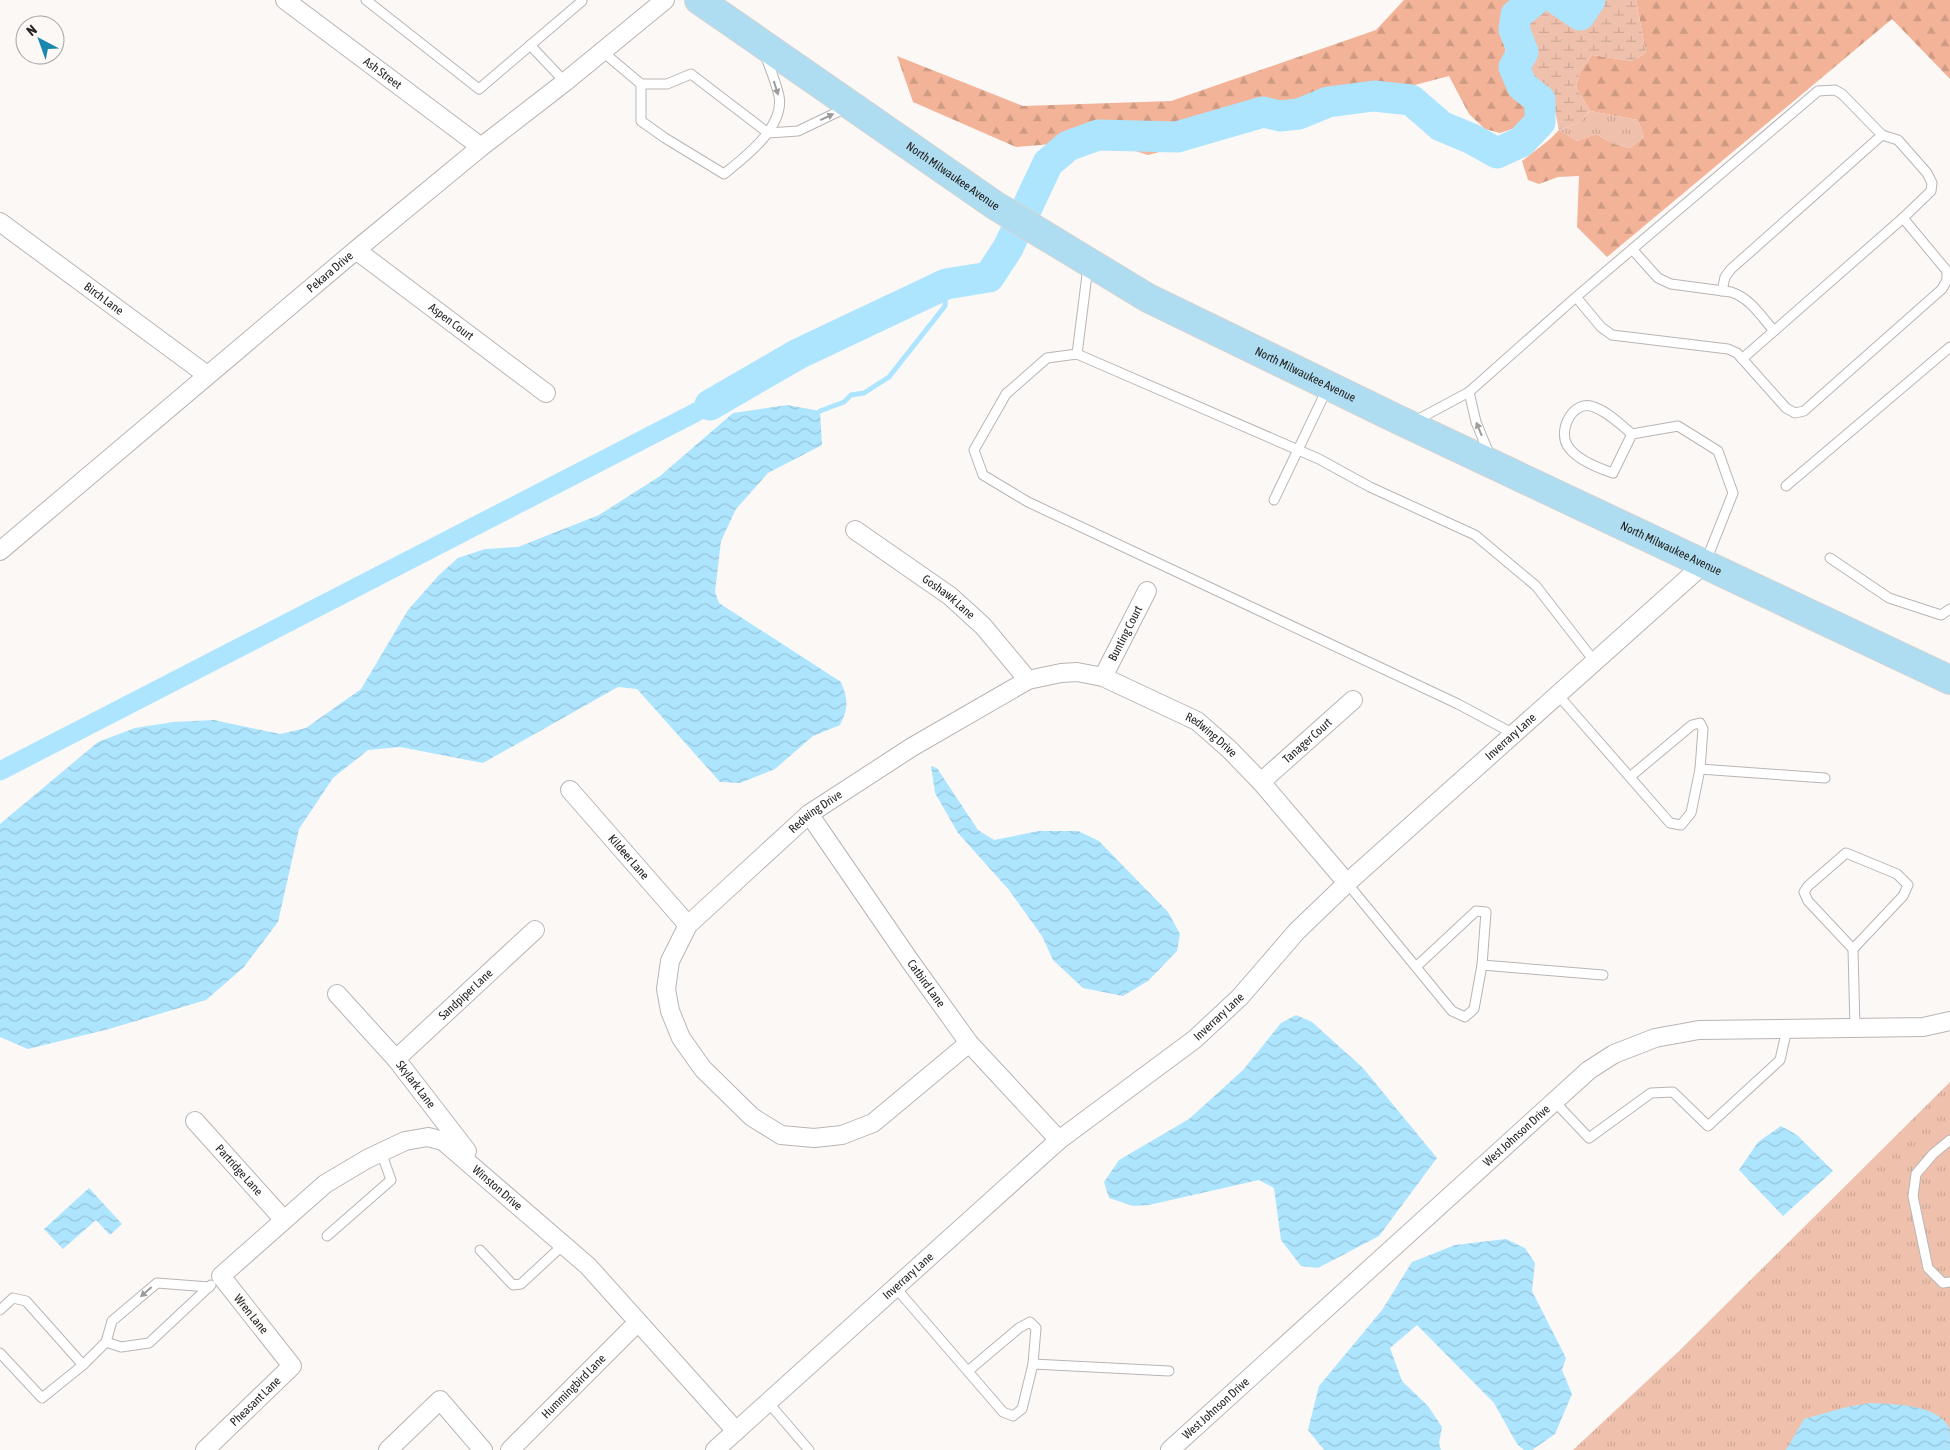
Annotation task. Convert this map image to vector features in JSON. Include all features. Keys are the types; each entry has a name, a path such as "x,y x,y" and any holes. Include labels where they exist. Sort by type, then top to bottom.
{"main road":[{"name":"North Milwaukee Avenue","path":"699,0 996,206 1148,298 1328,386 1950,680"}],"street":[{"name":"Ash Street","path":"285,0 481,147"},
{"name":"Pekara Drive","path":"0,551 356,250 665,0"},
{"name":"Birch Lane","path":"0,222 207,375"},
{"name":"Aspen Court","path":"356,250 546,393"},
{"name":"Goshawk Lane","path":"855,530 950,596 983,626 1028,680"},
{"name":"Inverrary Lane","path":"715,1450 767,1401 1059,1140 1196,1039 1240,997 1297,931 1348,882 1705,563"},
{"name":"Bunting Court","path":"1103,677 1147,591"},
{"name":"Redwing Drive","path":"969,1043 873,1123 842,1135 814,1138 782,1135 752,1117 703,1069 682,1038 670,1011 666,990 670,961 688,925 809,814 912,747 1028,680 1068,673 1103,677 1197,721 1229,749 1261,782 1348,882"},
{"name":"Tanager Court","path":"1261,782 1354,700"},
{"name":"Kildeer Lane","path":"570,790 688,925"},
{"name":"Catbird Lane","path":"809,814 969,1043 1059,1140"},
{"name":"Sandpiper Lane","path":"396,1059 535,930"},
{"name":"Skylark Lane","path":"337,994 396,1059 488,1180"},
{"name":"West Johnson Drive","path":"1170,1450 1554,1101 1589,1070 1614,1054 1656,1038 1699,1030 1923,1027 1950,1021"},
{"name":"Partridge Lane","path":"195,1121 284,1220"},
{"name":"Winston Drive","path":"215,1281 325,1184 381,1152 405,1141 428,1137 443,1141 588,1266 736,1431"},
{"name":"Wren Lane","path":"215,1281 281,1352"},
{"name":"Hummingbird Lane","path":"510,1450 638,1322"},
{"name":"Pheasant Lane","path":"205,1450 292,1366 281,1352"},
{"path":"388,1450 440,1400 484,1450"}],"lane":[{"path":"366,0 479,89 581,0"},
{"path":"641,84 642,120 664,138 724,174 768,134 776,121 779,98 761,43"},
{"path":"530,45 565,82"},
{"path":"603,52 641,84 667,84 691,74 768,134 798,131 852,105"},
{"path":"1408,424 1469,392 1632,248 1818,91 1835,90 1842,94 1882,135 1898,140 1927,173 1932,183 1931,191 1903,218 1742,359"},
{"path":"1722,291 1725,277 1731,270 1882,135"},
{"path":"1576,297 1601,327 1612,335 1728,349 1736,353 1786,408 1795,413 1804,411 1942,289 1947,280 1948,271 1903,218"},
{"path":"1632,248 1663,281 1671,284 1740,295 1750,303 1774,330"},
{"path":"1077,354 1089,262"},
{"path":"1786,486 1950,348"},
{"path":"1514,734 1449,700 1028,502 983,475 974,450 1006,394 1047,358 1077,354 1319,459 1370,487 1475,535 1536,586 1595,662"},
{"path":"1274,500 1328,386"},
{"path":"1469,392 1476,422 1494,464"},
{"path":"1632,434 1613,473 1572,451 1566,444 1566,422 1573,411 1586,406 1594,407 1632,434 1678,426 1718,451 1734,493 1705,563"},
{"path":"1830,558 1888,598 1941,615 1950,609"},
{"path":"1558,695 1631,776 1670,823 1681,825 1691,813 1700,769 1703,729 1700,723 1692,725 1631,776"},
{"path":"1700,769 1825,778"},
{"path":"1853,949 1903,896 1908,884 1897,874 1846,852 1808,886 1804,892 1808,901 1853,949 1855,1028"},
{"path":"1348,882 1452,1011 1465,1017 1474,1010 1482,965 1486,912 1476,911 1417,966"},
{"path":"1482,965 1603,975"},
{"path":"1554,1101 1589,1138 1651,1093 1673,1092 1708,1126 1780,1060 1787,1028"},
{"path":"1950,1140 1933,1154 1916,1174 1913,1196 1928,1268 1943,1282 1950,1282"},
{"path":"328,1236 391,1180 381,1152"},
{"path":"480,1250 513,1285 521,1284 563,1244"},
{"path":"106,1342 121,1347 149,1343 215,1281"},
{"path":"0,1353 42,1398 82,1365 106,1342 112,1321 157,1283 215,1281"},
{"path":"895,1287 968,1371 1004,1412 1013,1416 1022,1409 1032,1364 1036,1328 1030,1322 1019,1328 968,1371"},
{"path":"0,1310 13,1298 26,1300 82,1365"},
{"path":"1032,1364 1169,1371"},
{"path":"767,1401 809,1450"}],"green space":[{"path":"1404,0 1519,0 1509,15 1505,36 1506,72 1529,115 1518,127 1500,133 1485,129 1469,114 1449,76 1148,155 1101,140 1016,147 913,102 897,56 1023,106 1171,101 1376,30"},
{"path":"1603,0 1636,0 1646,53 1632,61 1592,55 1581,70 1576,87 1590,111 1578,123 1559,130 1552,97 1543,85 1533,78 1530,70 1528,21 1541,11 1552,9 1577,24 1592,15"},
{"path":"1636,0 1950,0 1950,79 1892,19 1607,257 1577,227 1579,176 1558,177 1539,184 1528,180 1522,161 1559,130 1577,141 1596,134 1614,144 1630,148 1644,137 1638,120 1590,111 1576,87 1581,70 1592,55 1632,61 1646,53"},
{"path":"1590,111 1638,120 1644,137 1630,148 1614,144 1596,134 1577,141 1559,130 1578,123"},
{"path":"1950,1082 1950,1450 1573,1450 1678,1352"}],"water":[{"path":"787,405 820,411 822,445 768,473 736,509 721,541 715,592 719,603 841,682 846,704 845,713 840,725 813,736 775,769 740,783 720,782 637,689 618,687 483,763 400,747 368,750 333,778 299,829 278,922 244,967 206,1000 109,1029 28,1049 0,1037 0,824 98,742 135,728 173,722 214,720 280,734 306,728 361,689 408,610 439,575 458,558 485,549 518,547 599,515 660,476 733,413"},
{"path":"931,766 937,768 978,830 994,840 1039,831 1078,831 1099,841 1168,912 1180,934 1177,951 1148,981 1123,996 1083,988 1053,960 1042,936 1009,890 958,833 935,793"},
{"path":"1296,1015 1312,1022 1363,1068 1437,1158 1379,1236 1318,1268 1301,1266 1281,1240 1274,1188 1259,1180 1149,1205 1133,1206 1109,1198 1104,1182 1119,1160 1189,1119 1243,1070 1281,1023"},
{"path":"1781,1126 1797,1135 1833,1171 1783,1216 1739,1170 1758,1142"},
{"path":"89,1188 122,1224 110,1235 96,1220 63,1249 44,1229"},
{"path":"1506,1239 1525,1248 1535,1263 1532,1291 1566,1358 1562,1370 1572,1394 1555,1434 1532,1450 1524,1450 1517,1444 1494,1403 1417,1325 1390,1348 1402,1381 1428,1406 1442,1427 1439,1443 1441,1450 1324,1450 1308,1430 1319,1386 1382,1310 1412,1262 1455,1245"},
{"path":"1870,1403 1913,1407 1943,1419 1949,1427 1950,1450 1786,1450 1804,1419 1847,1407"}],"waterway":[{"path":"710,405 798,354 946,284 989,277 1008,248 1048,163 1068,146 1098,135 1177,137 1263,112 1280,116 1299,114 1328,102 1374,96 1411,100 1441,126 1472,139 1497,153 1521,142 1540,122 1540,100 1522,86 1514,67 1523,52 1514,29 1516,15 1535,0"},
{"path":"1558,0 1580,15 1590,0"},
{"path":"820,411 844,402 851,395 864,393 889,377 945,306 946,284"},
{"path":"0,771 710,405"}]}
